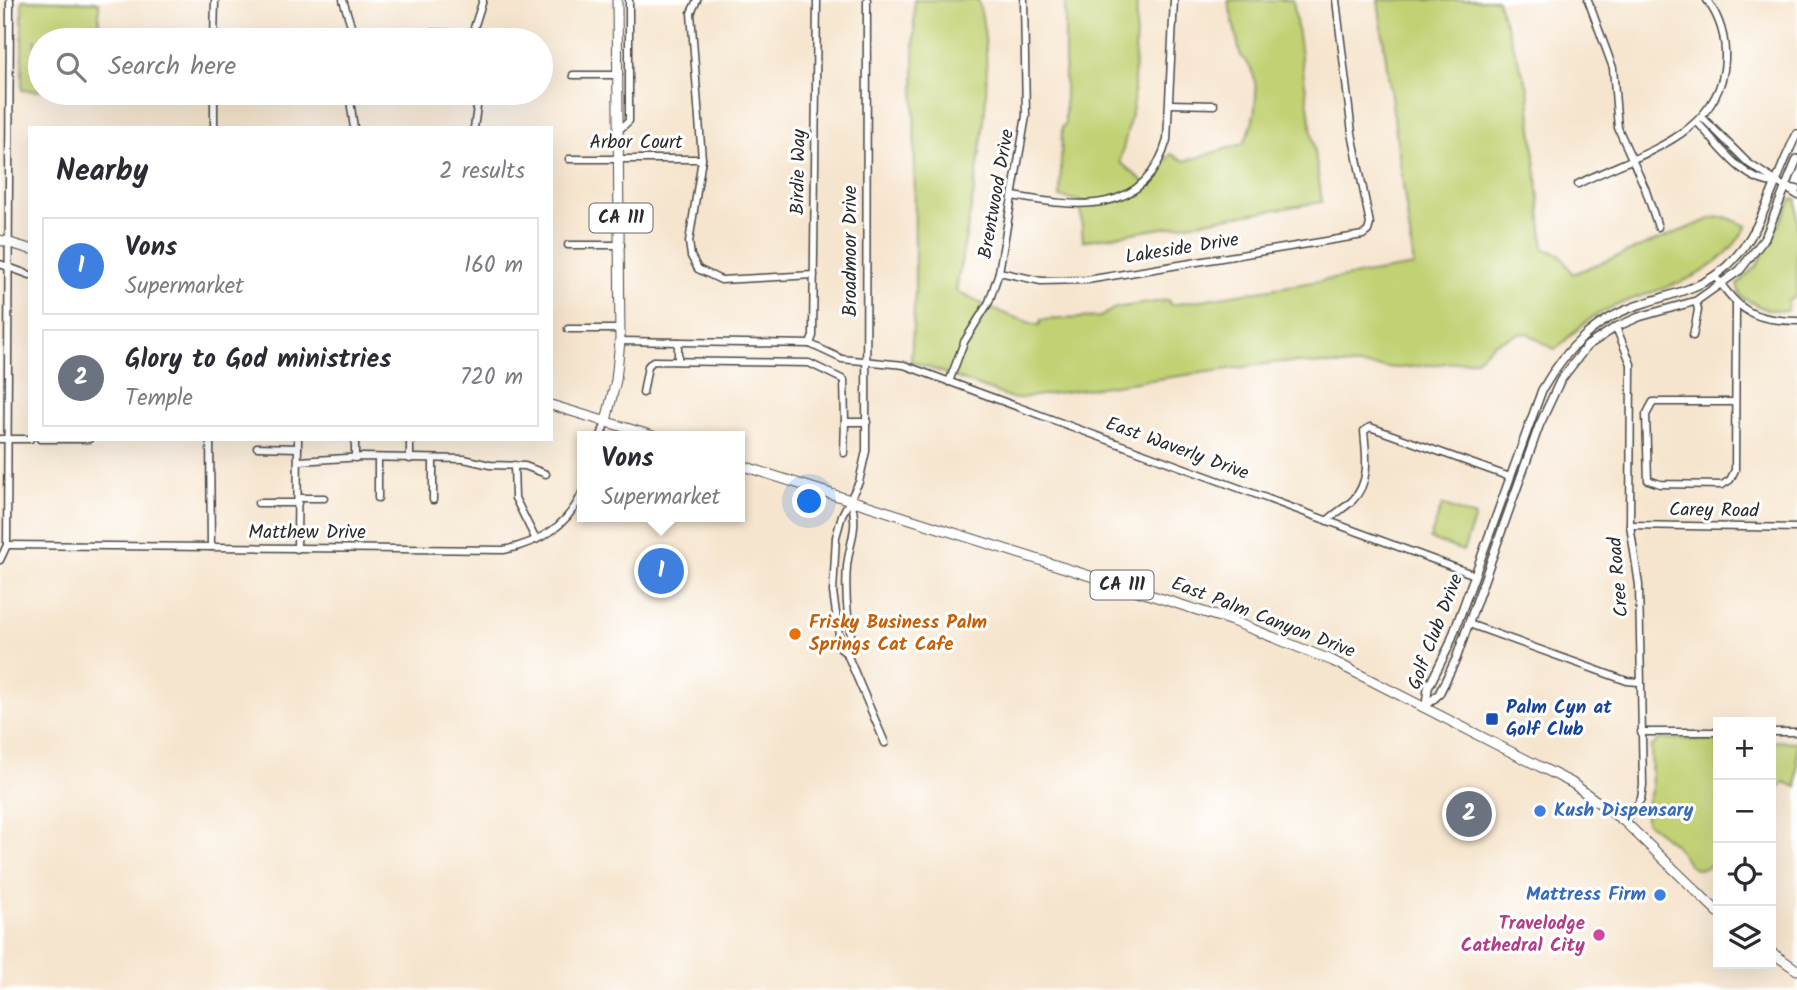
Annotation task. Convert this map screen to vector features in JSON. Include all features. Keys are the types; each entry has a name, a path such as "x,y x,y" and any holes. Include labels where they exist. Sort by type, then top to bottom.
{"main road":[{"name":"CA 111","path":"606,421 620,341 617,0"},
{"path":"5,242 28,248"},
{"path":"553,406 637,431"},
{"name":"East Palm Canyon Drive","path":"745,467 1232,621 1333,662 1426,706 1572,783 1625,822 1713,907"},
{"path":"1776,955 1797,970"}],"street":[{"path":"0,560 7,545 4,439 9,268 5,242 10,0"},
{"path":"215,0 215,28"},
{"path":"343,0 350,28"},
{"path":"474,28 483,0"},
{"path":"620,129 629,121 629,0"},
{"path":"697,0 691,13 702,159 689,242 698,269 721,280 814,275"},
{"name":"Birdie Way","path":"810,344 813,336 817,0"},
{"name":"Broadmoor Drive","path":"852,500 864,461 867,422 867,0"},
{"name":"Brentwood Drive","path":"949,382 964,342 989,302 999,272 1026,116 1024,0"},
{"path":"1013,196 1083,205 1112,200 1138,187 1154,171 1164,153 1170,104 1174,0"},
{"name":"Lakeside Drive","path":"999,272 1041,281 1087,280 1363,235 1368,231 1370,224 1352,133 1336,0"},
{"path":"1588,0 1613,68 1618,128 1658,227"},
{"path":"1578,184 1665,145 1699,120 1720,86 1726,49 1720,23 1707,0"},
{"path":"573,75 619,75"},
{"path":"0,78 10,78"},
{"path":"0,96 10,96"},
{"path":"1170,104 1214,105"},
{"path":"214,105 214,126"},
{"path":"351,105 354,126"},
{"path":"474,126 477,105"},
{"path":"1699,120 1742,169 1764,183 1775,183 1797,195"},
{"name":"Golf Club Drive","path":"1426,706 1428,688 1448,646 1542,390 1570,348 1612,315 1699,286 1715,276 1741,252 1751,237 1797,134"},
{"name":"Arbor Court","path":"569,159 702,159"},
{"name":"Golf Club Drive","path":"1426,706 1438,694 1469,624 1553,392 1587,346 1616,327 1639,317 1696,301 1722,286 1752,257 1765,238 1797,159"},
{"path":"1785,187 1797,189"},
{"path":"568,245 621,245"},
{"path":"0,264 28,274"},
{"path":"1715,276 1736,305 1759,318 1797,321"},
{"path":"1693,336 1698,310 1696,301"},
{"path":"1735,402 1653,402 1646,415 1648,480 1660,484 1722,485 1730,480 1735,470 1736,305"},
{"name":"Cree Road","path":"1616,327 1631,364 1630,525 1639,585 1641,799 1625,822"},
{"path":"568,329 620,329"},
{"path":"620,341 810,344"},
{"path":"678,342 678,361"},
{"path":"750,344 750,361"},
{"name":"East Waverly Drive","path":"810,344 842,359 904,365 1475,575"},
{"path":"643,393 650,363 809,363 845,382 844,453"},
{"path":"603,431 606,421"},
{"path":"845,422 867,422"},
{"path":"1327,521 1356,498 1360,490 1367,466 1364,431 1370,427 1510,477"},
{"path":"4,439 28,439"},
{"path":"210,441 211,547"},
{"path":"297,549 298,441"},
{"path":"355,441 355,458"},
{"path":"410,441 410,459"},
{"path":"257,447 299,448"},
{"path":"299,461 355,458 464,459 490,465 514,465 546,474"},
{"path":"378,458 378,498"},
{"path":"433,459 433,500"},
{"path":"514,465 515,498 536,540"},
{"path":"258,503 324,498"},
{"path":"852,500 842,515 836,537 833,592 837,635 885,743"},
{"path":"847,654 853,645 847,619 847,568 857,520 852,500"},
{"name":"Matthew Drive","path":"7,545 505,550 536,540 561,526 577,501"},
{"name":"Carey Road","path":"1630,525 1797,527"},
{"path":"1469,624 1626,681 1639,682"},
{"path":"1641,732 1713,732"},
{"path":"1776,732 1797,732"}],"green space":[{"path":"22,0 99,2 99,28 28,28 28,90 22,90"},
{"path":"914,0 978,0 985,33 987,69 981,145 956,291 992,309 1039,326 1041,320 1100,317 1115,308 1168,300 1170,305 1414,266 1378,0 1497,0 1528,88 1544,249 1560,254 1573,274 1713,218 1726,217 1747,226 1717,262 1700,273 1602,312 1583,324 1555,350 1527,333 1495,343 1475,360 1400,368 1280,362 1014,399 911,361 915,289"},
{"path":"1065,0 1137,0 1133,107 1120,162 1148,185 1171,154 1185,161 1243,144 1248,135 1255,111 1255,86 1253,74 1241,57 1228,0 1293,0 1322,202 1083,241 1080,201 1060,197 1062,127 1065,124"},
{"path":"1792,199 1797,199 1797,295 1788,301 1787,311 1765,309 1741,297 1737,285 1758,264"},
{"path":"1442,505 1475,517 1463,551 1430,539"},
{"path":"1660,739 1713,740 1713,861 1707,868 1695,869 1674,844 1646,822 1644,813 1652,788 1651,747"},
{"path":"1776,741 1797,742 1797,787 1784,782 1776,792"}],"place":[{"name":"Vons","path":"661,571"},
{"name":"Frisky Business Palm Springs Cat Cafe","path":"795,634"},
{"name":"Palm Cyn at Golf Club","path":"1492,719"},
{"name":"Kush Dispensary","path":"1540,811"},
{"name":"Glory to God ministries","path":"1469,814"},
{"name":"Mattress Firm","path":"1660,895"},
{"name":"Travelodge Cathedral City","path":"1599,935"}]}
